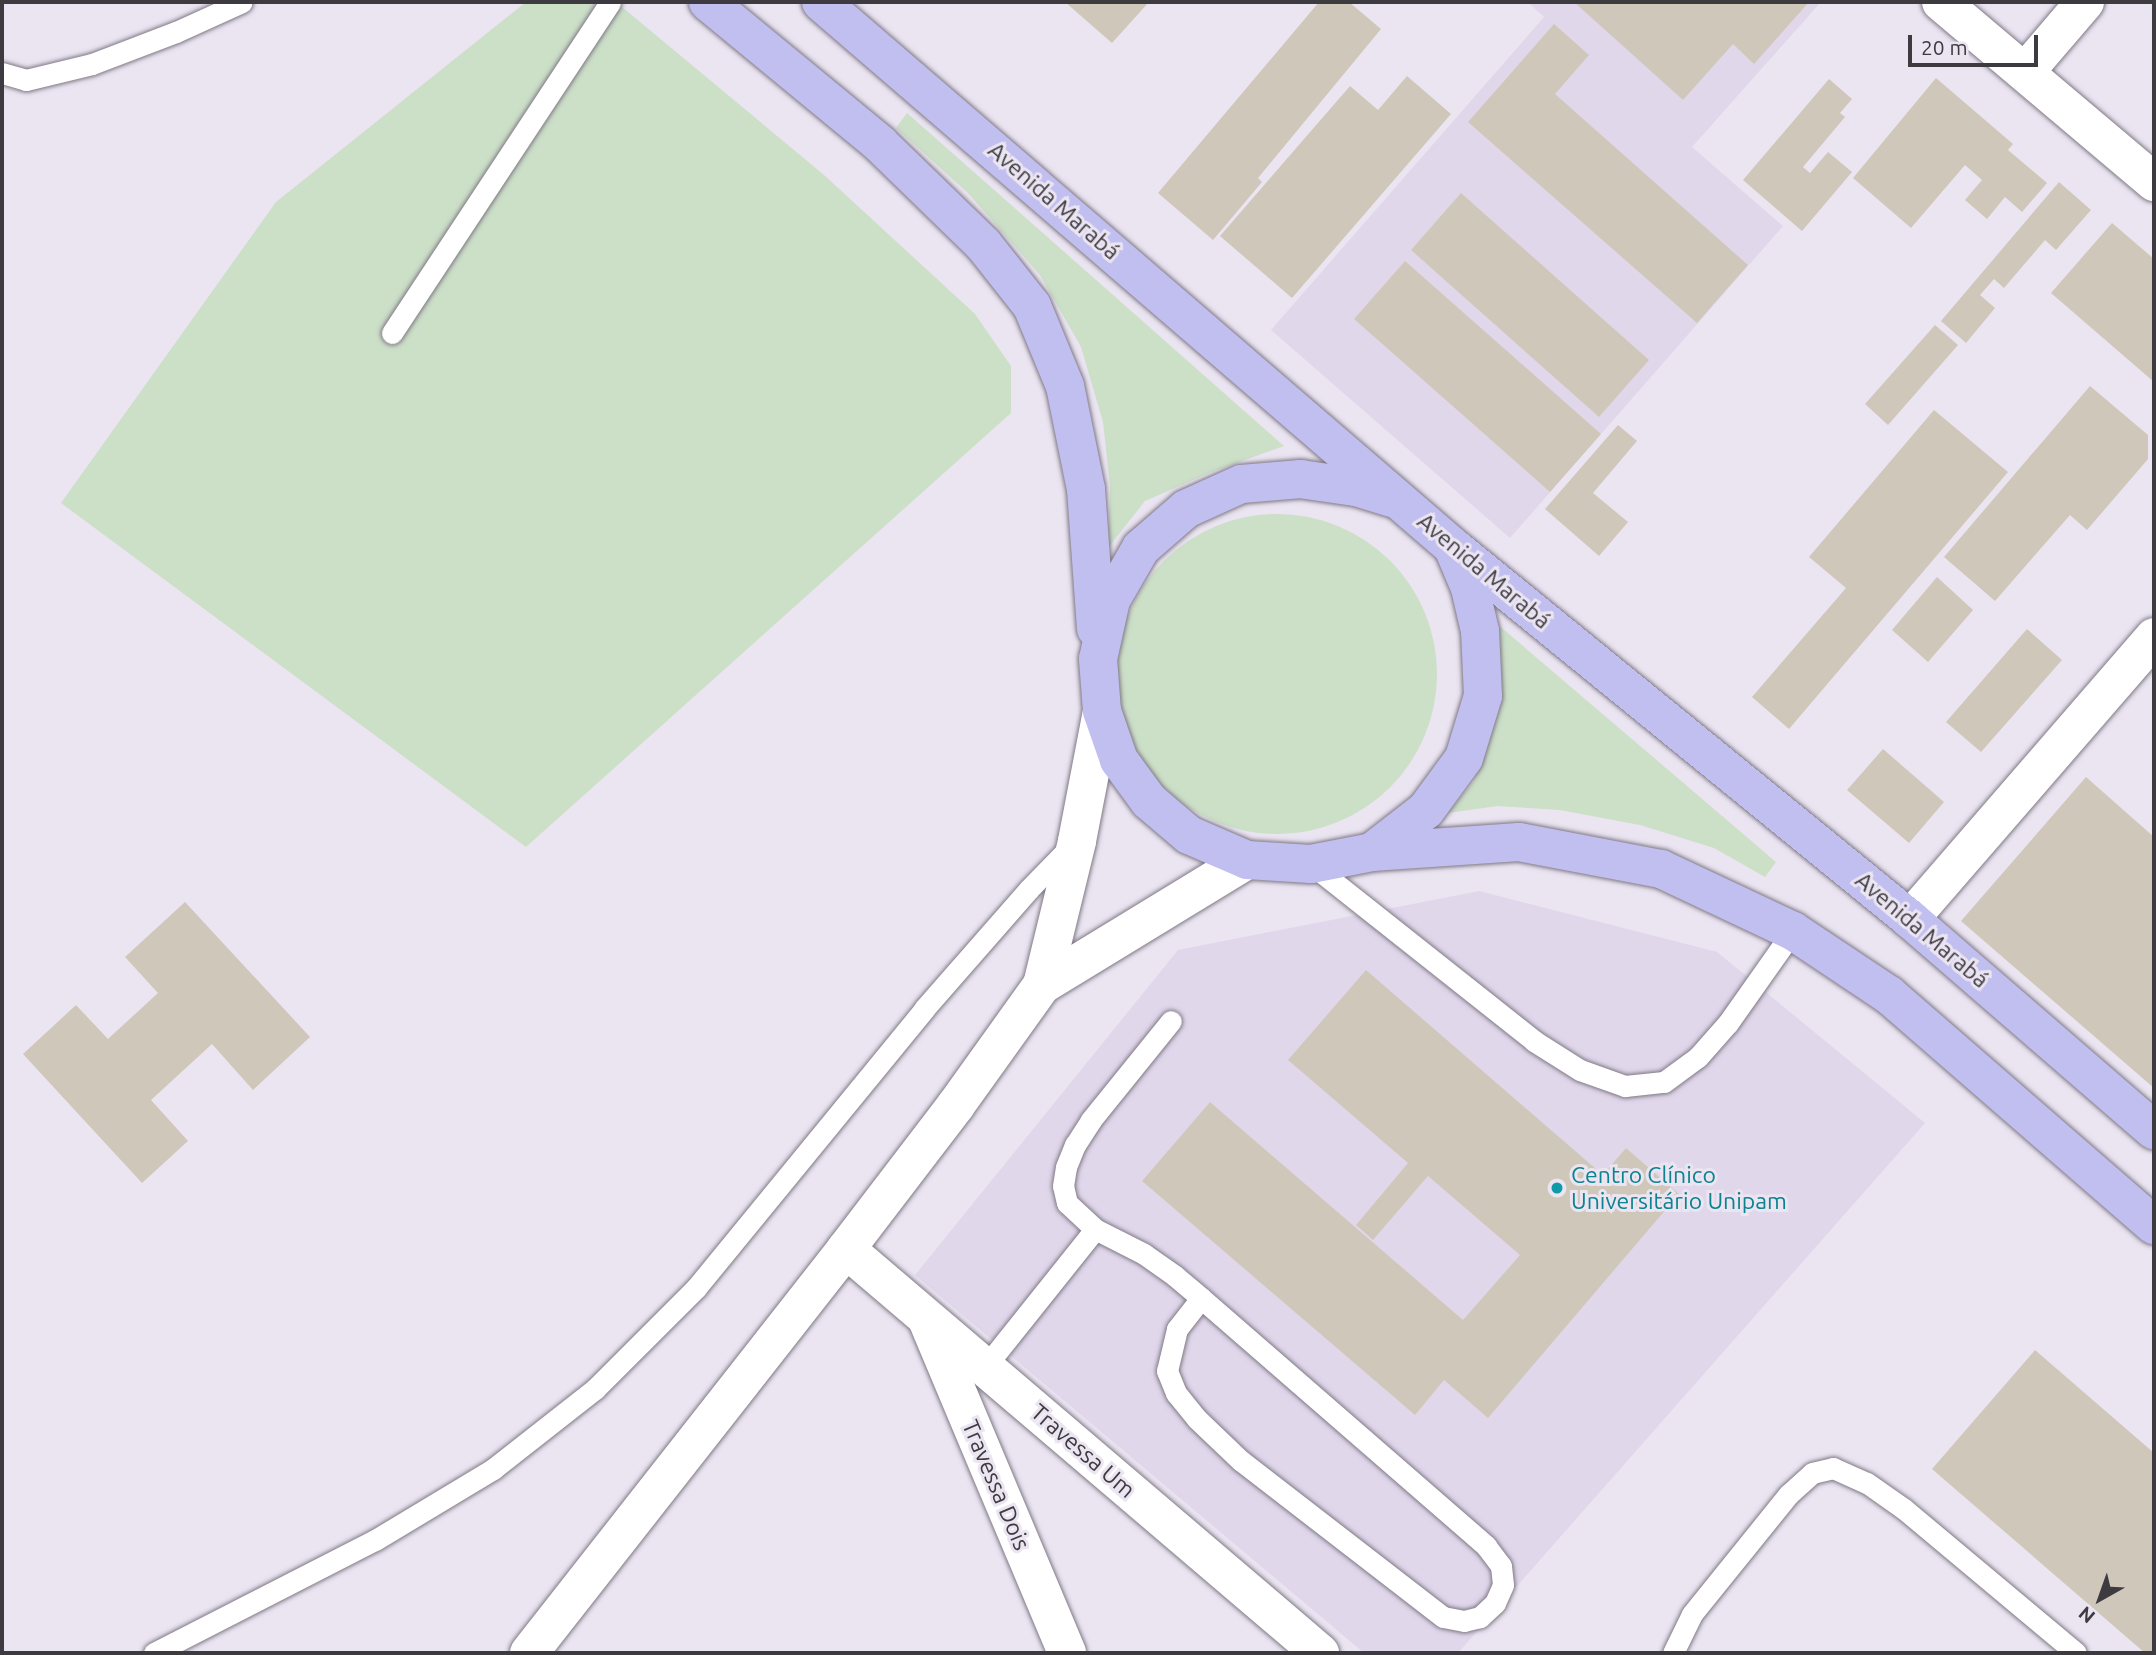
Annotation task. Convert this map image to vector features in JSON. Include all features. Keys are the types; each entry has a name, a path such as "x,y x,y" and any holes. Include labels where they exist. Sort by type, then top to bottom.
{"main road":[{"path":"708,2 880,144 984,244 1032,306 1065,386 1086,489 1102,710 1119,760 1149,801 1189,835 1247,860 1311,864 1372,852 1519,842 1661,869 1793,931 1889,995 2154,1225"},
{"name":"Avenida Marabá","path":"821,2 1452,547 1910,919 2154,1129"},
{"path":"1098,659 1111,600 1141,548 1186,509 1241,484 1301,479 1355,487 1401,501"},
{"path":"1372,852 1426,810 1464,758 1483,696 1480,631 1470,588 1452,547"}],"street":[{"path":"1941,2 2026,71 2154,182"},
{"path":"2026,71 2085,2"},
{"path":"1910,919 2154,637"},
{"path":"535,1650 956,1105 1042,985 1077,841 1102,710"},
{"path":"1042,985 1247,860"},
{"name":"Travessa Um","path":"846,1249 985,1367 1277,1639 1320,1653"},
{"name":"Travessa Dois","path":"926,1317 1067,1653"}],"lane":[{"path":"2,73 26,79 92,64 176,32 242,2"},
{"path":"391,333 610,2"},
{"path":"154,1653 375,1541 493,1469 595,1389 696,1288 924,1009 1029,889 1077,841"},
{"path":"1311,864 1534,1041 1580,1070 1625,1086 1664,1082 1698,1057 1728,1023 1793,931"},
{"path":"1171,1021 1091,1120 1075,1145 1066,1167 1063,1186 1067,1203 1095,1229 1144,1255 1201,1298 1486,1546 1501,1566 1503,1585 1495,1603 1480,1617 1464,1621 1443,1617 1241,1461 1197,1419 1176,1393 1167,1371 1177,1328 1201,1298"},
{"path":"985,1367 1095,1229"},
{"path":"1673,1653 1692,1614 1789,1494 1812,1473 1833,1468 1867,1483 1904,1509 2076,1653"}],"shaded area":[{"path":"1528,2 1821,2 1692,147 1783,226 1510,538 1271,330 1544,17"},
{"path":"1479,891 1717,952 1925,1123 1458,1653 1364,1653 915,1275 1178,950"}],"green space":[{"path":"526,2 616,2 824,175 975,314 1011,366 1011,413 526,847 61,503 276,202"},
{"path":"907,113 1284,446 1209,473 1145,501 1108,548 1110,486 1103,422 1081,347 1040,275 968,193 896,128"},
{"path":"1277,514 1308,517 1338,526 1379,550 1401,572 1425,613 1434,643 1437,674 1434,705 1425,735 1401,776 1379,798 1338,822 1308,831 1277,834 1246,831 1216,822 1175,798 1153,776 1129,735 1120,705 1117,674 1120,643 1129,613 1153,572 1175,550 1216,526 1246,517"},
{"path":"1496,623 1776,862 1765,877 1714,848 1640,825 1560,810 1497,806 1448,813 1474,781 1495,719"}],"building":[{"path":"1065,2 1149,2 1112,43"},
{"path":"1319,2 1349,2 1381,29 1258,178 1262,182 1213,240 1158,193"},
{"path":"1574,2 1809,2 1754,64 1733,44 1683,100"},
{"path":"1554,24 1589,55 1555,94 1748,265 1697,323 1468,122"},
{"path":"1407,76 1451,114 1292,298 1220,236 1350,86 1378,110"},
{"path":"1936,78 2013,144 2008,150 2047,183 2022,212 2005,197 1987,219 1965,200 1982,180 1965,165 1911,228 1853,178"},
{"path":"1829,79 1852,99 1840,113 1845,117 1803,167 1810,173 1828,152 1852,172 1802,231 1743,180"},
{"path":"2059,182 2091,210 2056,250 2045,240 2004,288 1994,279 1980,295 1995,308 1966,343 1941,321"},
{"path":"1461,193 1649,360 1599,417 1411,250"},
{"path":"2112,223 2154,259 2154,382 2051,293"},
{"path":"1405,261 1601,434 1550,492 1354,319"},
{"path":"1935,325 1958,345 1888,425 1865,404"},
{"path":"2090,386 2148,435 2148,459 2087,530 2070,515 1995,601 1944,557"},
{"path":"1934,410 2008,472 1789,729 1752,697 1846,588 1809,557"},
{"path":"1618,425 1637,441 1593,493 1628,522 1599,556 1545,509"},
{"path":"1937,577 1973,610 1928,662 1892,630"},
{"path":"2027,629 2062,660 1981,752 1946,722"},
{"path":"1883,749 1944,802 1909,843 1847,790"},
{"path":"2086,777 2154,837 2154,1088 1961,921"},
{"path":"185,902 310,1037 253,1090 212,1044 151,1100 188,1141 142,1183 23,1054 76,1005 108,1039 158,993 125,957"},
{"name":"Centro Clínico Universitário Unipam","path":"1366,970 1603,1175 1626,1148 1679,1194 1488,1418 1444,1380 1415,1415 1142,1181 1210,1102 1463,1320 1520,1255 1428,1176 1373,1240 1356,1225 1408,1163 1288,1060"},
{"path":"2035,1350 2154,1453 2154,1653 2145,1653 1932,1469"}],"place":[{"name":"Centro Clínico Universitário Unipam","path":"1557,1188"}]}
